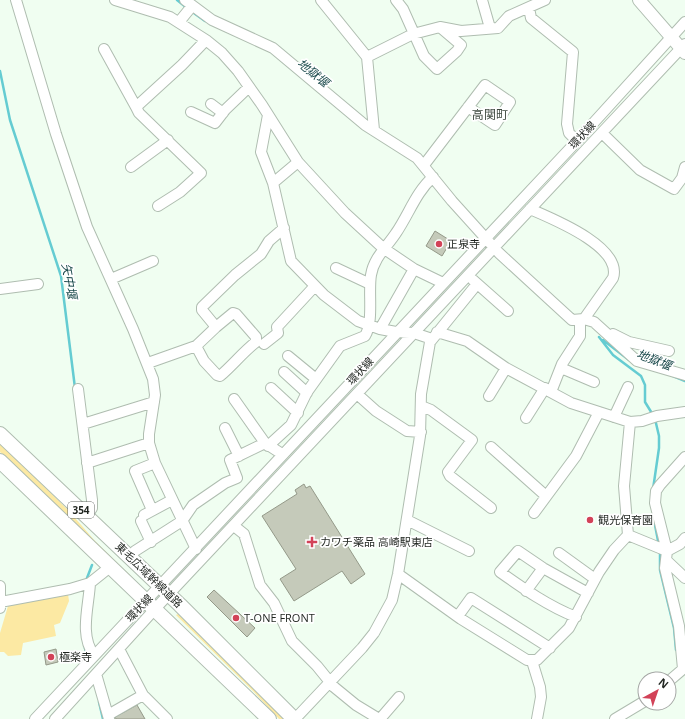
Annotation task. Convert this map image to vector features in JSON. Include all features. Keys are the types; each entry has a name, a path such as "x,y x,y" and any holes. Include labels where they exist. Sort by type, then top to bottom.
{"highway":[{"name":"東毛広域幹線道路","path":"0,434 180,605 294,719"},
{"name":"東毛広域幹線道路","path":"0,461 269,719"}],"main road":[{"path":"639,0 672,38 684,48"}],"street":[{"path":"16,0 56,134 87,227 148,363 153,379 155,396 149,443 155,464 196,549"},
{"path":"116,0 170,17 206,40 227,58 249,87 298,162 345,213 383,248 414,269 443,283"},
{"path":"322,0 367,56 374,130"},
{"path":"396,0 403,10 424,56 437,69 457,51 461,45 440,27"},
{"path":"482,0 490,28"},
{"path":"367,56 413,34 440,27 461,30 498,28 509,16 545,0"},
{"path":"179,22 190,2 212,20 273,48 374,130 409,152 424,165 452,201 494,247 572,320 582,319 594,322 638,361 685,375"},
{"path":"529,8 531,18 574,52 567,124 569,133 577,141"},
{"name":"環状線","path":"164,591 196,549 248,490 577,141 685,22"},
{"path":"136,107 182,65 206,40"},
{"name":"環状線","path":"35,719 94,655 150,606 164,591 234,526 494,247 684,48"},
{"path":"104,49 139,113 201,172 180,192 158,206"},
{"path":"191,112 215,123 249,87"},
{"path":"211,104 223,113"},
{"path":"424,165 468,107"},
{"path":"268,115 261,152 273,183 291,261 314,287 358,321 396,332 414,333 466,342 506,368 571,403 630,422 642,422 657,416 685,412"},
{"path":"602,133 640,170 674,189 682,178 685,167"},
{"path":"131,167 168,140"},
{"path":"273,183 298,162"},
{"path":"248,490 237,478 230,460 278,439 291,425 307,393 340,346 365,336 368,324 371,274 383,248 397,232 423,186 433,177"},
{"path":"526,418 548,390 580,336 582,319 613,278 615,271 611,259 595,242 530,209"},
{"path":"216,328 202,310 202,307 235,275 261,254 269,241 284,228"},
{"path":"110,279 153,261"},
{"path":"336,268 370,284"},
{"path":"380,328 414,269"},
{"path":"468,276 508,311"},
{"path":"0,289 38,284"},
{"path":"294,719 330,683 374,633 392,600 398,574 421,432 422,382 434,336 477,284"},
{"path":"264,344 278,333 277,327 314,287"},
{"path":"148,363 196,346 233,313 236,314 256,337 256,342 243,352 235,363 220,376 217,375 204,361 196,346"},
{"path":"604,330 629,342 669,352"},
{"path":"288,356 316,379"},
{"path":"489,396 506,368"},
{"path":"561,368 594,382"},
{"path":"284,372 307,393"},
{"path":"614,417 628,387"},
{"path":"271,388 298,413"},
{"path":"78,389 92,500 92,508 87,516"},
{"path":"356,394 376,411 407,431 421,432"},
{"path":"234,399 267,445 282,454"},
{"path":"83,424 154,402"},
{"path":"421,406 431,410 472,440 448,472 450,476 491,508"},
{"path":"534,513 576,456 599,412"},
{"path":"398,574 458,616 527,660 537,660 569,628 595,579 614,550 628,535 624,486 630,422"},
{"path":"225,428 239,456"},
{"path":"87,463 149,443"},
{"path":"491,447 546,496"},
{"path":"677,674 683,669 683,648 665,568 666,556 655,503 656,491 685,457"},
{"path":"151,542 135,471 155,464"},
{"path":"130,557 182,521 193,505 225,483 237,478"},
{"path":"146,515 172,500"},
{"path":"407,520 469,551"},
{"path":"234,526 244,534 260,584 274,603 292,640 330,683 356,705 379,719 399,697"},
{"path":"628,535 666,556 685,578"},
{"path":"666,556 685,538"},
{"path":"576,617 559,610 526,591 500,572 518,551 543,568 588,593"},
{"path":"559,553 595,579"},
{"path":"0,586 0,603 70,589 90,583 110,567"},
{"path":"526,591 543,568"},
{"path":"90,583 86,628 88,644 94,655"},
{"path":"458,616 470,598 550,648"},
{"name":"環状線","path":"55,719 119,649 150,606"},
{"path":"119,649 143,695 167,719"},
{"path":"532,661 540,687 541,697 537,719"},
{"path":"96,674 108,717 143,695"},
{"path":"615,719 637,706"}],"shaded area":[{"path":"0,443 69,511 95,541 135,580 133,583 0,452"},
{"path":"68,594 69,601 60,623 54,625 56,636 23,643 21,655 8,656 4,652 0,652 0,633 8,606"},
{"path":"178,614 284,719 279,719 253,691 176,615"}],"building":[{"name":"正泉寺","path":"435,231 451,241 442,256 426,246"},
{"name":"カワチ薬品 高崎駅東店","path":"304,484 306,488 310,486 365,574 351,584 342,571 294,601 280,579 296,569 262,516 297,494 295,490"},
{"name":"T-ONE FRONT","path":"214,590 255,628 247,637 207,597"},
{"name":"極楽寺","path":"56,649 58,662 46,665 44,652"},
{"path":"137,705 145,719 116,719 115,717"}],"waterway":[{"name":"地獄堰","path":"177,0 187,8"},
{"name":"地獄堰","path":"191,11 205,21"},
{"name":"矢中堰","path":"0,71 10,120 61,276 75,388"},
{"path":"599,337 613,355 641,376 645,385 645,402 653,415"},
{"name":"地獄堰","path":"603,340 629,360"},
{"name":"地獄堰","path":"673,376 685,381"},
{"path":"651,503 659,448 659,436 655,419"},
{"path":"655,525 659,546"},
{"path":"660,551 660,570 674,628 676,650"},
{"name":"矢中堰","path":"87,578 92,565"},
{"name":"矢中堰","path":"85,648 86,654"},
{"name":"矢中堰","path":"99,702 103,719"}],"place":[{"name":"正泉寺","path":"439,244"},
{"name":"観光保育園","path":"590,520"},
{"name":"カワチ薬品 高崎駅東店","path":"312,542"},
{"name":"T-ONE FRONT","path":"236,618"},
{"name":"極楽寺","path":"51,657"}],"district":[{"name":"高関町","path":"490,115"}]}
